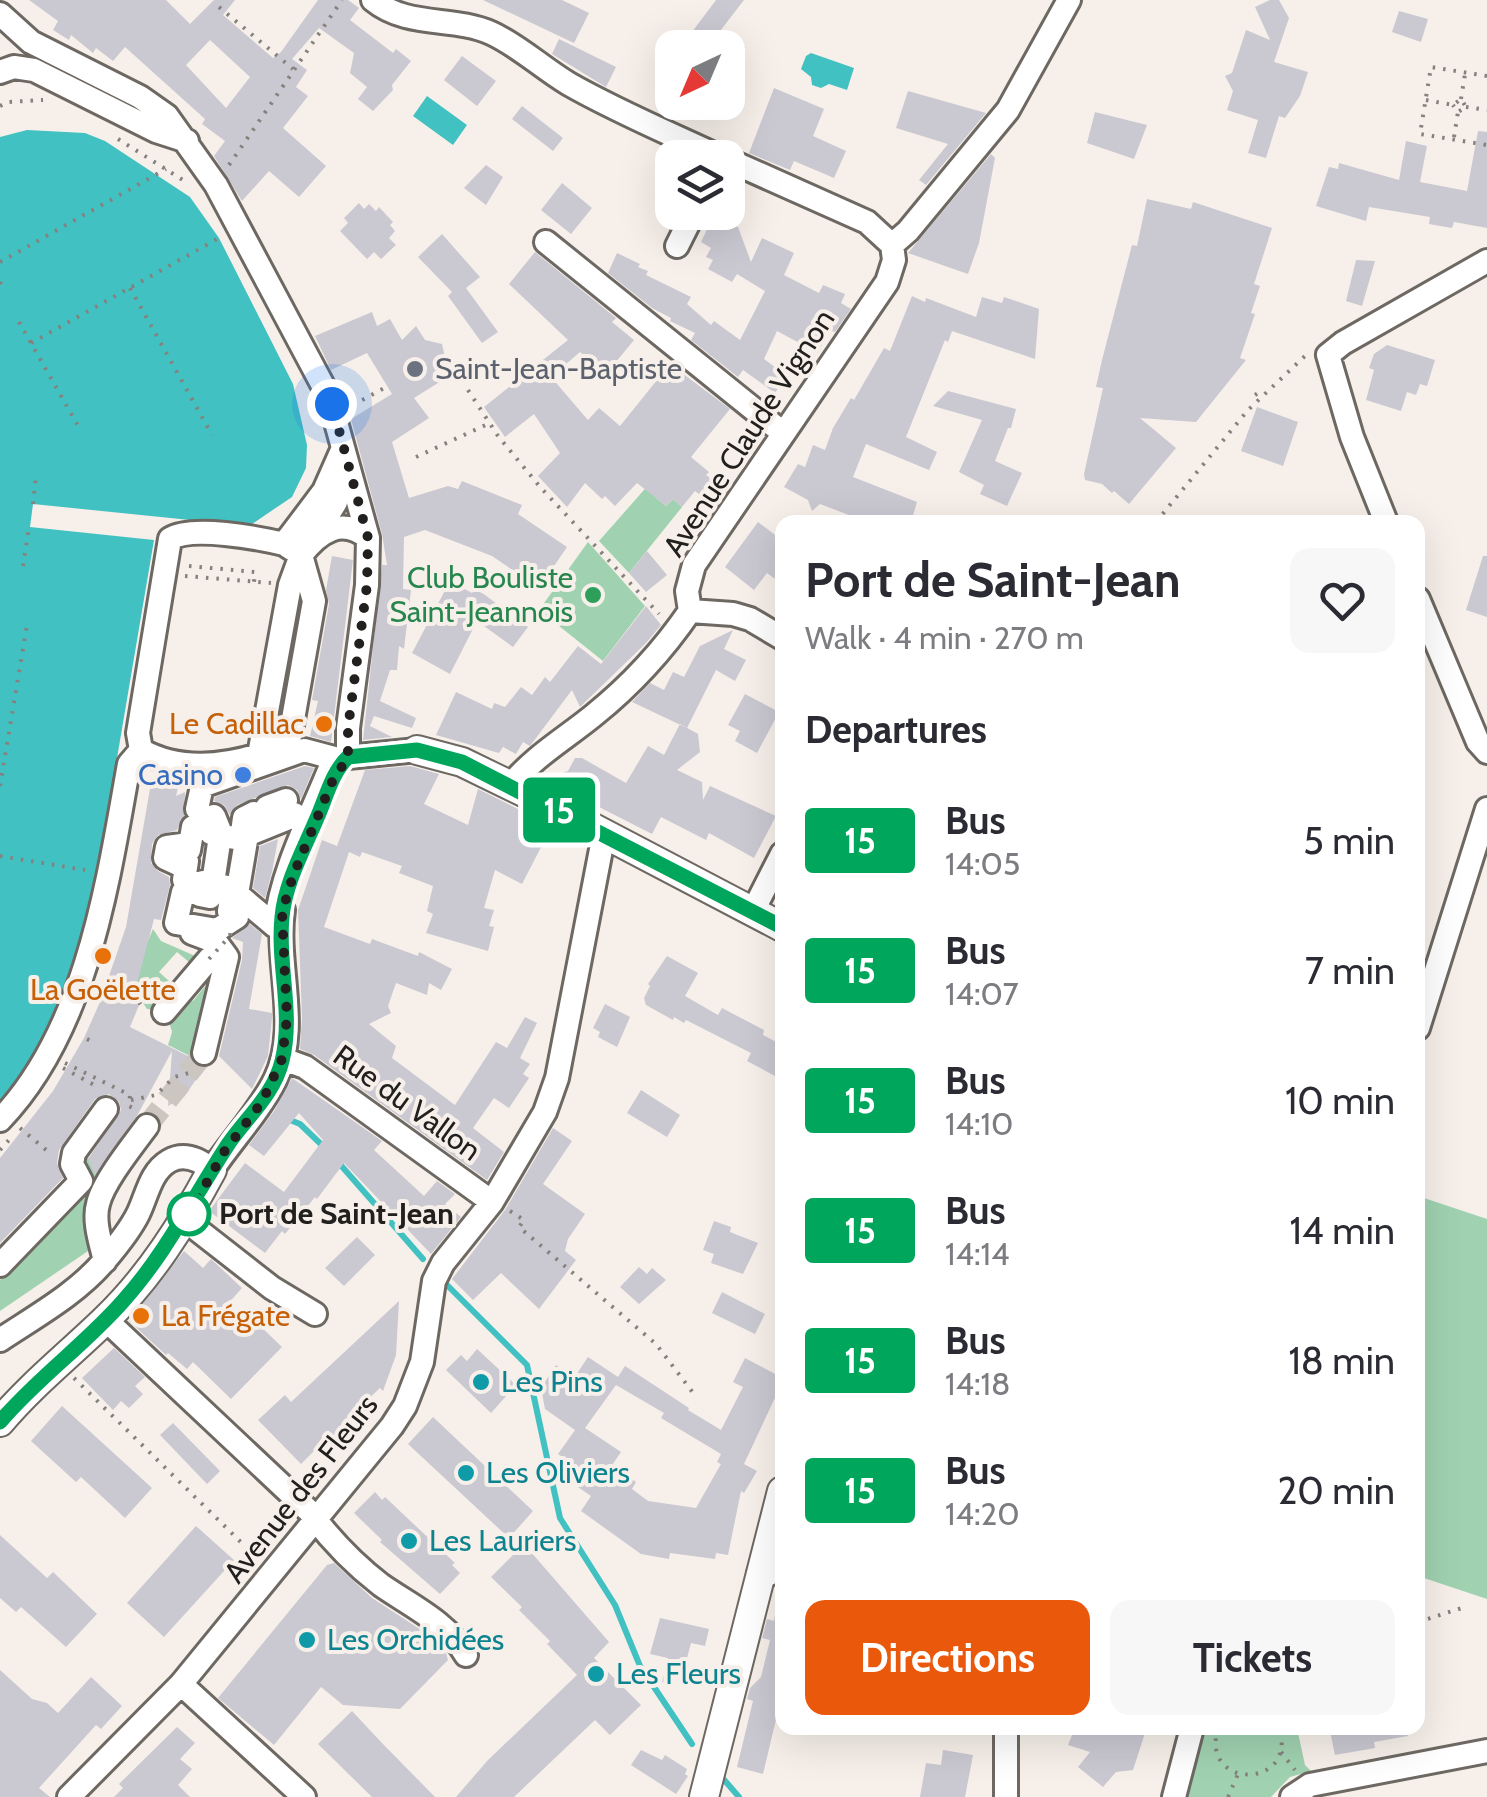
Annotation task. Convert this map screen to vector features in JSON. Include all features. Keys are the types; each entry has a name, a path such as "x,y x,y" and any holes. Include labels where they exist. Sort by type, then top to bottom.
{"main road":[{"path":"417,750 462,762 775,922"},
{"path":"0,1422 144,1278 185,1220 212,1170"},
{"path":"704,1797 771,1571 775,1542"}],"street":[{"path":"373,0 395,14 495,34 567,83 683,140"},
{"path":"745,168 867,222 892,245 908,231 1008,110 1069,0"},
{"path":"0,14 31,42 140,97 168,116 187,140 216,185 336,414 368,538 367,585 348,728 348,757 332,782 282,912 287,1018 282,1059 262,1102 212,1170 197,1158 168,1162 153,1177 137,1216 105,1261 74,1290 0,1340"},
{"path":"0,72 14,66 34,70 156,130 187,140"},
{"path":"678,246 686,230"},
{"path":"546,242 783,432"},
{"name":"Avenue Claude Vignon","path":"510,786 520,772 598,712 676,632 690,611 688,591 694,566 887,282 894,260 892,245"},
{"path":"1383,515 1352,437 1328,356 1343,343 1487,260"},
{"path":"259,755 299,547 342,448"},
{"path":"299,547 314,602 290,736 282,746 225,766 156,759 141,750 138,733 172,569 170,539 184,533 253,537 299,547 323,531 345,526 368,538"},
{"path":"690,611 733,614 775,634"},
{"path":"1425,616 1478,742 1487,752"},
{"path":"10,1124 16,1104 55,1061 110,874 129,764 141,750"},
{"path":"304,750 334,758 287,874 275,926 236,894 247,835 296,814 283,809 286,800 267,807 269,813 244,818 240,839 222,836 214,816 211,832 220,836 218,855 212,883 202,882 200,895 210,897 212,884 233,888 229,910 238,917 226,927 222,924 216,930 176,923 182,892 192,893 193,882 184,880 187,861 178,854 189,850 193,828 203,829 204,818 196,809 202,786 304,750"},
{"path":"348,757 417,750"},
{"path":"193,765 168,912 175,927 216,942 227,957 204,1061"},
{"path":"1425,1006 1487,809"},
{"name":"Avenue des Fleurs","path":"72,1796 181,1684 274,1575 405,1406 422,1362 434,1281 443,1263 492,1202 545,1112 558,1078 604,834"},
{"path":"753,911 775,868"},
{"path":"152,1008 209,960"},
{"name":"Rue du Vallon","path":"282,1059 306,1067 492,1202"},
{"path":"0,1266 81,1181 72,1164 74,1152 106,1100"},
{"path":"105,1261 98,1233 98,1204 122,1159 147,1126"},
{"path":"185,1220 272,1288 316,1314"},
{"path":"106,1320 378,1582 439,1623 466,1655"},
{"path":"181,1684 304,1797"},
{"path":"1006,1735 1006,1797"},
{"path":"1174,1797 1190,1735"},
{"path":"1292,1797 1310,1785 1487,1751"}],"path":[{"path":"216,185 342,0"},
{"path":"219,7 293,70"},
{"path":"1487,76 1431,66 1420,134 1487,145"},
{"path":"1460,100 1465,72"},
{"path":"0,106 42,100"},
{"path":"1426,100 1453,104 1460,100"},
{"path":"1460,100 1466,107"},
{"path":"1453,104 1458,112 1454,139"},
{"path":"1458,112 1466,107 1487,110"},
{"path":"106,132 190,185"},
{"path":"0,262 168,168"},
{"path":"31,343 219,238"},
{"path":"0,282 4,289"},
{"path":"130,288 212,434"},
{"path":"19,322 80,431"},
{"path":"1162,515 1248,410 1307,354 1315,351 1328,356"},
{"path":"375,383 379,390"},
{"path":"336,414 388,386"},
{"path":"468,390 542,488 676,632"},
{"path":"416,457 490,423"},
{"path":"33,504 36,475"},
{"path":"23,566 30,527"},
{"path":"172,569 254,572 254,582"},
{"path":"172,569 290,585"},
{"path":"0,786 26,625"},
{"path":"0,856 110,874"},
{"path":"209,960 231,930"},
{"path":"127,985 152,1008"},
{"path":"55,1061 130,1095 131,1100 156,1094 174,1077 204,1061"},
{"path":"55,1061 106,1100"},
{"path":"10,1124 52,1154 74,1152"},
{"path":"492,1202 524,1220 519,1227 656,1344 694,1394"},
{"path":"58,1363 274,1575"},
{"path":"1425,1620 1462,1608"},
{"path":"1217,1735 1215,1750 1228,1768 1238,1774 1259,1774 1276,1762 1280,1735"},
{"path":"1228,1797 1238,1774"}],"green space":[{"path":"651,482 656,498 666,506 673,499 682,507 629,573 599,541"},
{"name":"Club Bouliste Saint-Jeannois","path":"588,542 645,606 603,661 539,610"},
{"path":"153,929 161,941 202,959 196,968 177,952 159,972 178,989 160,1010 147,1009 130,983"},
{"path":"214,962 196,1059 168,1045 172,1032 167,1015 185,994 193,1001 210,980 204,974"},
{"path":"94,1154 107,1161 111,1157 91,1249 0,1311 0,1280 58,1223 93,1180 76,1164 82,1157"},
{"path":"1425,1198 1487,1219 1487,1599 1425,1578"},
{"path":"1205,1735 1299,1735 1305,1765 1311,1771 1290,1777 1271,1797 1183,1797"}],"water":[{"path":"811,53 854,68 847,90 829,84 821,88 812,85 811,77 801,69"},
{"path":"427,96 467,125 453,145 413,116"},
{"path":"27,130 85,133 105,141 190,197 219,238 293,384 307,445 306,468 292,497 249,526 33,504 30,527 154,540 87,935 55,1023 0,1106 0,137"}],"building":[{"path":"29,0 166,0 190,24 214,0 235,0 223,15 273,58 318,0 348,0 359,8 350,20 393,53 396,49 411,61 392,85 393,90 373,111 358,99 367,87 350,73 354,53 319,28 292,59 307,70 296,87 308,96 283,128 326,166 299,197 269,171 242,201 214,156 225,141 202,124 205,119 125,47 113,61 96,48 93,53 71,35 69,40 53,30 58,21","holes":["210,40 250,77 226,108 186,65"]},
{"path":"483,0 562,0 589,13 574,43"},
{"path":"716,0 744,0 721,30 694,30"},
{"path":"1279,0 1289,18 1274,62 1308,72 1300,96 1285,118 1279,116 1266,158 1248,153 1258,120 1227,110 1233,91 1225,76 1232,73 1246,30 1270,40 1255,7"},
{"path":"1399,11 1428,19 1421,42 1392,32"},
{"path":"559,39 616,67 606,87 552,54"},
{"path":"462,56 496,81 477,106 444,80"},
{"path":"774,88 824,109 813,136 846,151 834,178 794,161 790,170 749,153"},
{"path":"908,91 986,113 926,185 919,180 948,144 896,128"},
{"path":"522,106 563,138 553,151 512,119"},
{"path":"1095,112 1147,125 1134,159 1087,143"},
{"path":"1478,131 1487,132 1487,228 1454,222 1452,228 1429,224 1430,217 1369,207 1366,221 1316,206 1329,167 1338,169 1339,163 1399,180 1406,141 1427,146 1420,182 1467,191"},
{"path":"991,154 995,158 979,243 968,274 908,253"},
{"path":"486,165 503,177 486,205 464,188"},
{"path":"562,183 592,208 571,234 541,210"},
{"path":"1147,199 1191,209 1193,202 1272,228 1254,284 1260,286 1251,313 1255,314 1240,358 1246,360 1196,422 1140,418 1176,448 1129,504 1102,484 1085,480 1084,474 1103,388 1096,387 1102,360 1132,245 1137,246"},
{"path":"359,203 364,209 369,204 376,211 379,207 393,222 390,225 395,231 389,238 396,245 381,259 374,252 367,259 340,231 348,223 344,218"},
{"path":"707,230 739,230 751,262 762,238 794,253 784,275 819,293 823,285 845,294 841,303 851,309 835,332 829,330 818,353 777,331 764,359 787,376 775,393 743,370 738,377 691,340 695,333 670,321 608,273 617,253 640,264 638,267 648,271 646,275 691,297 687,304 711,325 714,321 740,340 765,291 737,274 732,282 708,269 713,260 706,257 711,248 701,242"},
{"path":"442,234 480,277 466,288 498,332 482,343 448,296 452,292 418,257"},
{"path":"535,252 616,318 612,322 634,340 606,374 580,352 551,377 588,420 599,408 620,426 670,364 730,409 691,457 709,472 706,475 727,490 716,507 695,491 682,507 673,499 666,506 637,483 615,506 585,483 567,507 538,476 560,453 534,414 505,437 484,407 568,340 509,284"},
{"path":"1356,260 1375,261 1362,306 1346,301"},
{"path":"912,296 976,317 982,297 1002,303 1004,297 1039,309 1035,359 952,331 948,342 945,340 906,437 937,452 929,470 866,444 853,477 917,502 913,515 849,515 820,504 812,511 808,500 784,487 798,464 805,467 813,445 825,450 851,398 854,400 884,348 890,351"},
{"path":"372,312 377,326 390,319 402,340 416,326 425,340 442,344 454,373 414,398 429,418 392,442 409,498 448,486 458,489 462,481 522,505 518,514 567,547 539,588 492,556 425,530 404,537 403,589 411,590 404,649 399,646 397,670 390,670 380,701 416,718 412,728 374,716 370,726 392,737 363,740 382,565 387,565 351,419 392,394 367,353 331,370 315,336"},
{"path":"1387,345 1435,360 1427,386 1420,384 1416,395 1407,392 1401,411 1366,400 1374,354"},
{"path":"948,391 1016,409 995,461 1022,473 1007,506 980,494 984,485 959,472 982,420 933,406"},
{"path":"1257,407 1298,422 1283,466 1241,451"},
{"path":"758,522 775,535 775,579 767,573 754,590 725,567"},
{"path":"647,551 667,575 646,592 629,573"},
{"path":"332,556 353,560 331,742 310,736 318,701 312,700 329,604 326,590"},
{"path":"1483,556 1487,556 1487,617 1466,610"},
{"path":"450,581 472,593 475,589 528,627 513,647 477,621 450,674 412,653"},
{"path":"646,606 661,625 580,707 572,690 530,746 523,742 516,754 503,747 499,753 436,735 456,692 492,709 494,703 505,707 521,687 532,695 545,677 550,682 578,646 601,664"},
{"path":"733,630 724,649 746,660 735,681 716,670 687,728 632,702 650,683 664,690 673,672 684,677 700,646"},
{"path":"745,694 775,710 775,719 757,753 735,741 740,731 728,725"},
{"path":"680,724 698,734 700,752 677,770 702,782 703,800 710,786 775,816 754,858 709,833 706,840 661,817 652,834 558,786 562,773 568,771 575,758 582,758 626,783 648,746 664,755"},
{"path":"305,766 314,768 301,799 297,790 288,785 237,805 230,815 224,805 214,801 215,797"},
{"path":"410,766 439,774 424,804 468,825 478,789 552,826 522,884 495,870 484,908 494,910 488,951 426,933 433,914 427,911 433,886 399,873 402,866 362,852 360,857 349,852 324,927 370,944 372,939 418,956 419,952 452,969 441,990 429,983 427,995 396,983 388,1006 391,1013 369,1024 396,1046 392,1058 455,1105 496,1042 507,1048 525,1017 537,1023 520,1058 530,1064 523,1074 529,1078 509,1108 494,1098 473,1128 504,1152 487,1180 314,1055 300,1049 298,910 322,840 337,846 365,770"},
{"path":"151,783 178,788 176,796 185,792 184,816 177,830 158,835 152,844 151,863 169,877 170,885 161,920 154,919 134,995 142,998 130,1027 204,1068 184,1097 168,1106 172,1051 138,1114 95,1175 88,1159 121,1110 119,1102 109,1094 95,1099 59,1150 57,1163 63,1178 0,1243 0,1158 53,1091 100,1002 126,927"},
{"path":"278,839 265,898 253,888 260,846"},
{"path":"250,924 262,934 249,1009 272,1013 268,1056 252,1089 219,1056 242,960 243,942 232,938"},
{"path":"667,956 698,973 685,996 718,1015 722,1008 764,1030 763,1035 775,1041 775,1076 747,1061 751,1053 646,1005 648,984"},
{"path":"605,1004 630,1017 617,1047 598,1037 600,1032 593,1028"},
{"path":"292,1078 382,1141 374,1150 424,1196 437,1181 455,1194 445,1204 461,1217 431,1254 344,1163 317,1199 285,1234 282,1231 265,1253 209,1211 245,1163 284,1192 323,1140 299,1113 264,1156 249,1145"},
{"path":"641,1090 680,1115 667,1137 627,1113"},
{"path":"553,1128 572,1141 543,1184 585,1214 568,1239 565,1251 576,1260 539,1309 501,1273 473,1300 452,1279 505,1210"},
{"path":"714,1221 758,1243 743,1274 711,1263 714,1254 703,1250"},
{"path":"357,1237 375,1255 344,1286 325,1268"},
{"path":"184,1251 203,1268 211,1259 242,1288 220,1313 243,1335 256,1322 282,1347 231,1399 193,1362 187,1369 129,1321"},
{"path":"639,1267 647,1274 652,1268 666,1280 639,1304 620,1287"},
{"path":"722,1292 765,1314 755,1334 712,1313"},
{"path":"399,1301 396,1355 383,1391 380,1388 341,1425 347,1431 333,1445 327,1438 301,1464 258,1420 285,1395 291,1402"},
{"path":"114,1348 145,1377 135,1386 143,1394 129,1408 121,1401 113,1410 82,1378"},
{"name":"Les Pins","path":"477,1349 516,1385 491,1413 446,1370 461,1355 467,1361"},
{"path":"588,1357 618,1377 625,1366 721,1430 743,1387 733,1382 745,1358 775,1374 775,1398 744,1464 757,1471 744,1493 741,1491 728,1555 716,1553 715,1559 670,1553 669,1559 641,1554 581,1511 591,1496 575,1485 581,1477 569,1468 572,1463 558,1454 575,1430 545,1409 541,1388 556,1365 574,1378","holes":["616,1385 664,1413 661,1418 721,1454 717,1462 721,1464 696,1508 648,1501 632,1489 636,1482 612,1465 621,1452 585,1428"]},
{"path":"62,1406 152,1488 125,1518 81,1477 76,1482 31,1441"},
{"name":"Les Oliviers","path":"433,1417 533,1511 509,1538 408,1444"},
{"path":"173,1423 220,1471 207,1484 160,1435"},
{"name":"Les Lauriers","path":"375,1492 455,1563 452,1565 460,1573 440,1594 380,1542 354,1513"},
{"path":"196,1526 234,1560 164,1637 127,1603"},
{"path":"0,1535 47,1578 53,1572 97,1614 66,1647 21,1607 16,1612 0,1598"},
{"name":"Les Fleurs","path":"524,1544 609,1642 594,1658 641,1705 610,1735 595,1720 514,1797 456,1797 488,1760 577,1675 519,1610 522,1607 491,1577"},
{"path":"334,1563 372,1598 429,1635 448,1660 400,1709 343,1705 321,1687 274,1745 218,1698 327,1565"},
{"path":"775,1615 775,1724 763,1774 737,1767 753,1701 747,1699 750,1688 761,1677 770,1640 762,1638 767,1619 774,1621"},
{"path":"660,1618 709,1629 705,1646 691,1643 687,1658 662,1683 668,1658 650,1654"},
{"path":"0,1670 32,1699 47,1703 58,1713 91,1677 122,1706 101,1729 96,1725 39,1788 50,1797 0,1797"},
{"path":"352,1711 435,1797 372,1797 318,1744"},
{"path":"177,1727 195,1743 180,1759 192,1769 178,1785 190,1797 114,1797 123,1788 119,1784"},
{"path":"1072,1735 1144,1735 1133,1770 1116,1772 1103,1787 1078,1767 1090,1752 1068,1745"},
{"path":"1331,1735 1408,1735 1374,1742 1375,1748 1335,1755"},
{"path":"641,1750 662,1760 665,1755 687,1769 688,1776 676,1794 631,1765"},
{"path":"943,1750 973,1755 965,1797 920,1797 926,1763 941,1765"}],"waterway":[{"path":"285,1118 300,1124 326,1149"},
{"path":"338,1162 423,1259"},
{"path":"446,1284 527,1365 560,1518 615,1605 640,1666 692,1744"},
{"path":"720,1775 739,1797"}],"tunnel":[{"path":"147,1126 204,1053"}],"bus line":[{"name":"15","path":"0,1422 144,1278 188,1216 235,1135 275,1080 287,1018 282,912 332,782 348,757 417,750 462,762 775,923"}],"place":[{"name":"Saint-Jean-Baptiste","path":"415,369"},
{"name":"Club Bouliste Saint-Jeannois","path":"593,595"},
{"name":"Le Cadillac","path":"324,724"},
{"name":"Casino","path":"243,775"},
{"name":"La Goëlette","path":"103,956"},
{"name":"Port de Saint-Jean","path":"189,1214"},
{"name":"La Frégate","path":"141,1316"},
{"name":"Les Pins","path":"481,1382"},
{"name":"Les Oliviers","path":"466,1473"},
{"name":"Les Lauriers","path":"409,1541"},
{"name":"Les Orchidées","path":"307,1640"},
{"name":"Les Fleurs","path":"596,1674"}],"route":[{"path":"189,1214 212,1170 275,1080 287,1018 282,912 332,782 348,757 348,728 367,585 368,538 332,404"}]}
